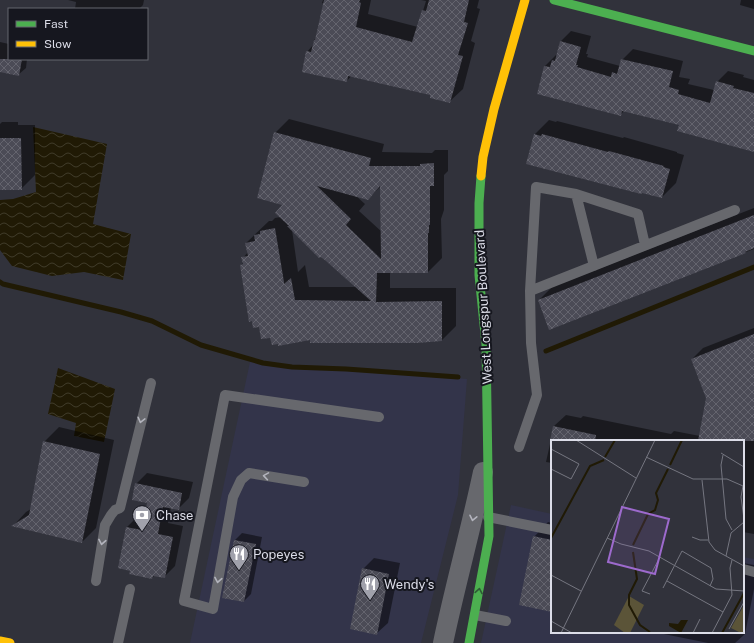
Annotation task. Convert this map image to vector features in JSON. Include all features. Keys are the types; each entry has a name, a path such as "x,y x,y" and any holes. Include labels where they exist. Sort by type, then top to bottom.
{"street":[{"name":"West Longspur Boulevard","path":"468,643 475,615 489,536 486,359 479,276 480,203 483,157 494,109 525,0"},
{"path":"554,0 754,51"},
{"name":"West Longspur Boulevard","path":"443,643 454,592 471,528 487,453"},
{"path":"0,641 10,643"}],"lane":[{"path":"519,447 538,395 531,343 530,291 536,187 576,194 638,214 645,245"},
{"path":"576,194 594,266"},
{"path":"530,291 735,210"},
{"path":"96,581 105,525 115,510 120,508 150,383"},
{"path":"304,482 249,473 241,480 233,497 213,609 184,602 225,395 379,416"},
{"path":"488,517 551,530"},
{"path":"744,569 754,572"},
{"path":"118,643 130,589"},
{"path":"475,615 506,621"}],"shaded area":[{"path":"250,362 467,379 458,495 421,643 190,643"},
{"path":"511,505 551,514 551,633 744,633 744,557 754,559 754,643 481,643"}],"water":[{"path":"33,127 107,144 93,224 131,234 123,280 84,272 52,276 12,266 0,250 0,200 13,199 36,192"},
{"path":"58,368 115,389 104,442 74,436 76,423 48,414"}],"building":[{"path":"324,0 360,0 359,2 361,3 356,27 412,42 422,10 426,11 429,0 469,0 464,22 468,23 458,55 463,56 450,103 430,98 430,95 348,76 347,82 302,72 306,51 311,52 315,40"},
{"path":"560,41 581,47 576,65 578,65 577,67 611,77 612,72 617,74 621,59 673,71 669,87 679,90 678,94 710,103 716,81 734,86 733,88 754,93 754,152 677,131 679,125 622,111 621,116 537,94 544,66 550,67 552,60 555,61"},
{"path":"0,59 22,60 19,76 0,72"},
{"path":"274,132 371,158 369,166 420,166 420,164 434,163 434,186 430,186 428,273 377,273 376,302 442,301 442,341 417,343 310,343 310,340 278,346 278,344 272,345 270,338 261,339 259,327 253,328 252,321 249,322 240,265 243,264 241,257 248,256 245,243 255,241 254,235 260,234 260,231 275,228 284,284 291,278 295,300 371,301 326,261 321,257 319,258 287,226 289,226 275,213 282,205 257,198","holes":["317,186 368,200 380,186 381,259 346,225 351,219"]},
{"path":"534,134 541,136 542,134 608,152 609,151 670,169 662,198 641,194 526,164"},
{"path":"0,138 21,138 22,190 0,190"},
{"path":"754,215 754,248 745,252 746,253 549,330 538,300"},
{"path":"754,334 754,441 698,440 706,398 691,359"},
{"path":"553,426 596,435 595,440 550,441"},
{"path":"43,441 100,454 82,543 11,526 29,515"},
{"name":"Chase","path":"135,483 182,493 179,510 163,507 158,534 173,537 165,578 153,576 152,579 129,574 130,571 118,568 126,527 142,530 147,503 132,500"},
{"path":"533,536 551,540 551,612 519,605"},
{"name":"Popeyes","path":"234,540 256,544 244,602 222,598"},
{"name":"Wendy's","path":"362,568 389,574 377,635 350,629"}],"waterway":[{"path":"546,351 754,267"},
{"path":"0,282 152,321 201,345 263,363 292,367 346,369 458,377"}],"traffic: fast":[{"path":"554,0 754,51"},
{"path":"469,643 489,536 486,344 479,275 479,203 481,176"}],"traffic: slow":[{"path":"481,176 483,157 494,109 525,0"},
{"path":"0,641 10,643"}],"place":[{"name":"Chase","path":"142,532"},
{"name":"Popeyes","path":"239,571"},
{"name":"Wendy's","path":"370,601"}]}
